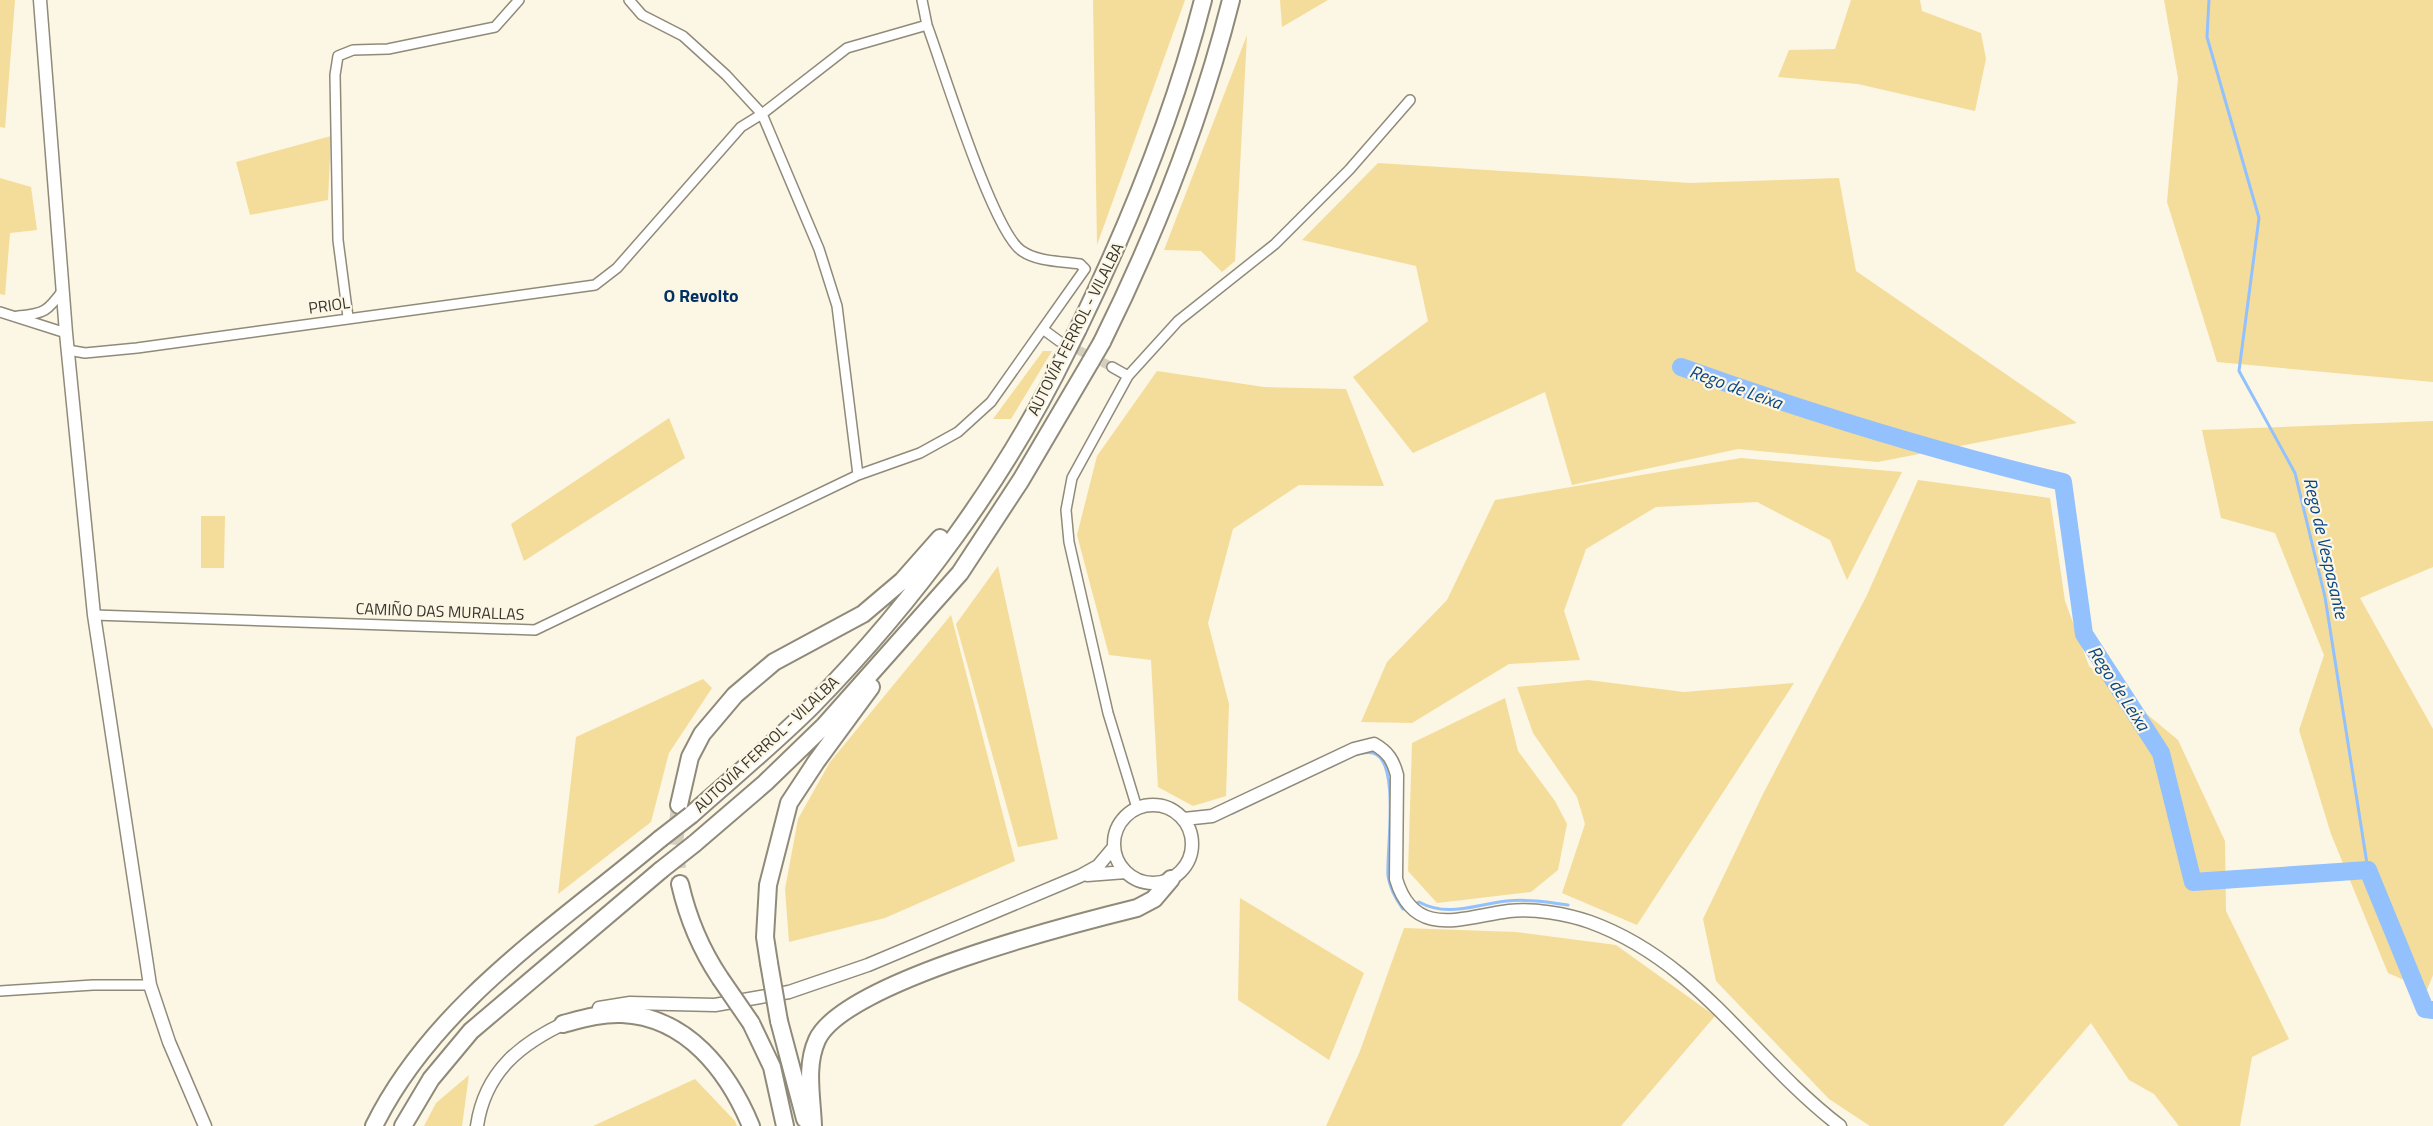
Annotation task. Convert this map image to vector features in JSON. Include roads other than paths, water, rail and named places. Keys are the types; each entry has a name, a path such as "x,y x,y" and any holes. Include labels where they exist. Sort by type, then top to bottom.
{"highway":[{"name":"AUTOVÍA FERROL - VILALBA","path":"374,1126 400,1077 470,999 529,945 660,839 685,810 811,706 870,644 971,513 1046,393 1063,345 1078,329 1114,255 1148,170 1186,60 1203,0"},
{"name":"AUTOVÍA FERROL - VILALBA","path":"403,1126 431,1079 471,1031 765,783 824,726 960,573 1021,480 1091,361 1136,273 1176,177 1232,0"},
{"path":"685,810 690,757 702,734 735,695 774,662 863,614 902,581 939,539 971,513"},
{"path":"806,1126 779,1021 769,963 765,937 768,885 789,803 916,623"},
{"path":"813,1126 810,1061 817,1040 828,1023 843,1010 939,967 991,949 1137,908 1154,899 1172,879"},
{"path":"680,884 686,912 696,938 751,1023 772,1067 785,1126"},
{"path":"563,1024 591,1017 622,1014 665,1023 687,1037 722,1069 738,1096 751,1126"}],"street":[{"path":"40,0 68,350 94,615 150,985 169,1042 205,1126"},
{"path":"348,317 338,240 335,75 338,56 353,50 388,49 495,27 519,0"},
{"path":"762,114 847,48 927,25 922,0"},
{"path":"632,1 642,15 683,36 726,75 762,114 819,249 837,306 858,475"},
{"name":"CAMIÑO DAS MURALLAS","path":"94,615 535,630 858,475 920,453 958,432 991,402 1085,269 1080,264 1035,258 1020,250 1005,234 989,197 927,25"},
{"path":"1137,808 1108,713 1069,542 1066,510 1072,478 1128,376 1178,321 1275,244 1349,170 1410,100"},
{"name":"PRIOL","path":"68,350 85,353 137,348 348,317 595,285 617,268 741,127 762,114"},
{"path":"36,314 50,309 63,290"},
{"path":"0,312 13,317 66,327"},
{"path":"13,317 53,314 66,327"},
{"path":"1044,330 1063,345"},
{"path":"1112,367 1128,376"},
{"path":"1184,819 1212,816 1354,749 1374,744 1384,750 1393,761 1397,775 1396,879 1400,895 1410,907 1423,917 1457,921 1511,910 1544,912 1587,921 1626,936 1669,963 1715,1004 1765,1059 1840,1126"},
{"path":"477,1126 480,1104 501,1069 521,1047 598,1008 630,1003 715,1005 789,992 868,965 1080,876 1098,866 1114,847 1120,824 1137,808 1162,805 1175,810 1184,819 1193,844 1192,854 1184,868 1172,879 1148,883 1126,872 1118,861 1114,847"},
{"path":"1193,844 1212,816"},
{"path":"1080,876 1126,872"},
{"path":"0,991 93,985 150,985"}],"waterway":[{"name":"Rego de Vespasante","path":"2209,0 2207,37 2259,218 2239,371 2295,473 2325,597 2368,870"},
{"name":"Rego de Leixa","path":"1681,367 1871,430 2063,482 2084,634 2161,753 2193,882 2368,870 2425,1009 2433,1010"},
{"path":"1330,767 1368,752 1382,759 1390,789 1388,876 1400,905 1403,909 1409,907"},
{"path":"1233,813 1270,795"},
{"path":"1415,904 1419,902 1430,907 1451,910 1515,900 1568,905"}],"tunnel":[{"path":"1066,344 1112,367"},
{"path":"679,805 675,845 680,884"}],"district":[{"name":"O Revolto","path":"701,295"}]}
